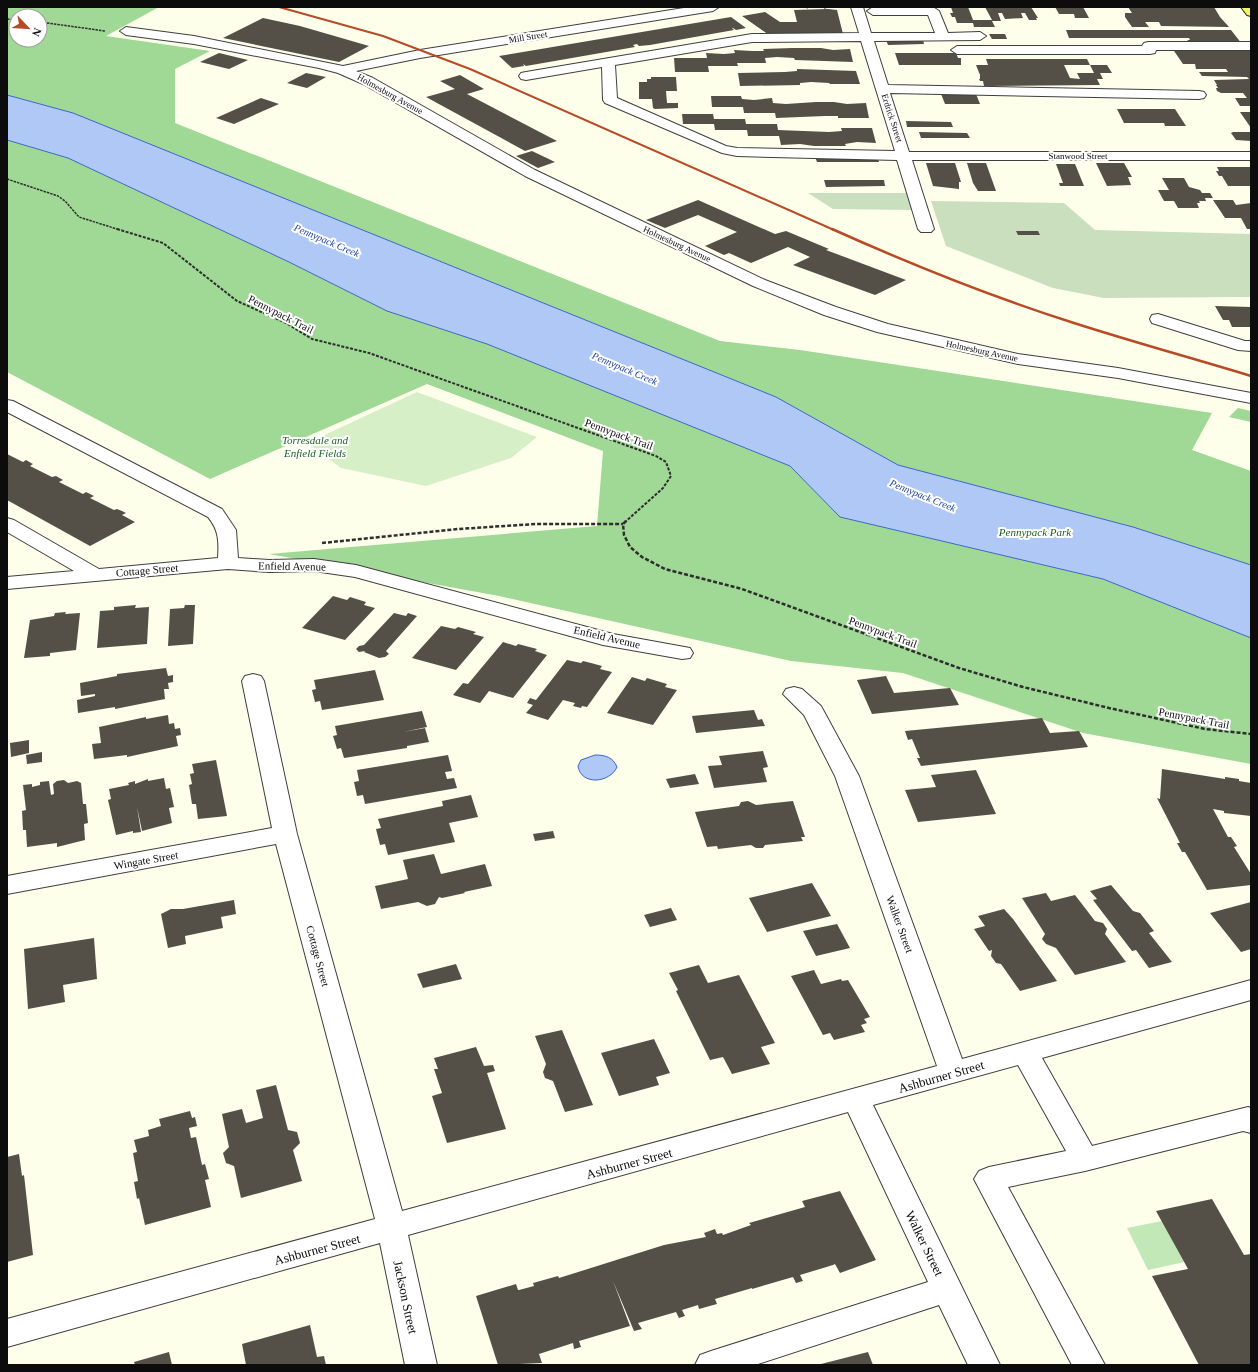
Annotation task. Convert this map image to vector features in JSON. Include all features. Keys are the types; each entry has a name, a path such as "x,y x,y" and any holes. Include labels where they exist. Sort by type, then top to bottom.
{"main road":[{"path":"1247,7 1251,12"}],"street":[{"name":"Mill Street","path":"343,70 420,54 713,7"},
{"name":"Erdrick Street","path":"857,7 865,37 883,89 926,229"},
{"path":"875,17 937,22 943,36"},
{"name":"Holmesburg Avenue","path":"126,31 194,40 343,70 368,81 530,173 759,282 830,311 883,328 1010,357 1118,373 1251,398"},
{"path":"526,76 752,38 980,36"},
{"path":"948,50 1150,50 1148,46 1251,46"},
{"path":"870,50 885,50"},
{"name":"Stanwood Street","path":"608,63 610,100 722,149 745,152 904,156 1251,156"},
{"path":"883,89 1076,94 1199,95"},
{"path":"1158,319 1244,346 1251,346"},
{"path":"7,405 215,513 223,521 228,532 228,563"},
{"path":"7,524 96,574"},
{"name":"Cottage Street","path":"7,583 228,563"},
{"name":"Enfield Avenue","path":"228,563 269,566 314,565 356,571 610,640 682,653"},
{"name":"Cottage Street","path":"253,682 285,834 392,1228"},
{"name":"Walker Street","path":"794,694 813,711 847,776 953,1072"},
{"name":"Wingate Street","path":"7,885 285,834"},
{"name":"Ashburner Street","path":"7,1333 1251,990"},
{"path":"1025,1053 1085,1159"},
{"name":"Walker Street","path":"856,1100 984,1365"},
{"path":"1089,1365 989,1179 1085,1159 1248,1118 1251,1122"},
{"name":"Jackson Street","path":"392,1228 421,1365"},
{"path":"711,1365 947,1289"}],"path":[{"path":"804,7 808,8"},
{"path":"48,23 106,31 126,31"},
{"name":"Pennypack Trail","path":"7,179 58,196 65,201 79,217 139,234 163,243 237,301 286,323 300,334 312,339 369,353 416,371 499,398 641,450 666,462 671,476 663,488 623,524 623,534 626,544 642,557 669,570 740,588 957,667 1043,694 1192,727 1228,733 1251,734"},
{"path":"316,543 458,529 536,524 623,524"}],"green space":[{"path":"7,7 159,7 106,36 210,51 175,69 175,123 720,341 800,350 1212,413 1192,450 1251,471 1251,565 1133,527 898,465 776,397 73,113 7,95"},
{"path":"7,140 68,158 289,262 387,311 487,344 790,466 840,517 1103,579 1251,638 1251,764 1083,733 903,673 791,661 499,596 269,554 597,526 603,451 427,384 210,479 7,372"},
{"path":"808,193 908,193 914,210 833,209"},
{"path":"931,201 1064,203 1095,230 1251,234 1251,297 1104,298 1053,288 946,246"},
{"name":"Torresdale and Enfield Fields","path":"417,392 537,437 511,458 426,486 341,468 307,443"},
{"path":"1238,408 1251,411 1251,422 1229,417"},
{"path":"1162,1221 1184,1262 1148,1270 1127,1228"}],"water":[{"name":"Pennypack Creek","path":"7,95 73,113 776,397 898,465 1133,527 1251,565 1251,638 1103,579 840,517 790,466 487,344 387,311 289,262 68,158 7,140"},
{"path":"595,755 602,755 611,759 617,767 608,776 602,779 596,780 584,777 578,766 581,760"}],"building":[{"path":"951,7 968,7 973,20 992,20 985,7 1031,7 1038,18 1036,18 1037,20 1029,20 1025,13 1021,13 1023,18 1005,19 1002,13 998,13 1001,21 992,21 995,27 974,27 973,23 957,23 955,17 952,17 950,13 953,13"},
{"path":"1055,7 1083,7 1089,18 1075,18 1074,14 1059,14"},
{"path":"1128,7 1214,7 1229,27 1161,26 1159,22 1145,22 1149,27 1132,27 1125,17 1125,13 1132,13"},
{"path":"794,10 837,10 843,34 769,35 742,16 765,12 780,22 797,22"},
{"path":"731,17 746,28 736,30 732,28 734,30 650,45 639,46 637,44 633,45 635,47 526,66 523,64 524,66 512,68 499,56"},
{"path":"263,18 300,26 369,46 339,62 223,38"},
{"path":"1066,30 1231,30 1242,44 1192,44 1187,40 1190,40 1189,38 1069,38"},
{"path":"989,34 1005,34 1007,39 992,39"},
{"path":"886,40 923,40 924,44 888,45"},
{"path":"821,48 833,50 850,49 853,62 795,60 794,58 777,57 765,58 766,63 737,63 738,66 708,66 709,72 675,72 674,58 707,58 706,53 735,53 734,50 764,51 763,49"},
{"path":"1172,48 1251,50 1251,106 1240,106 1235,98 1247,98 1243,93 1221,93 1217,91 1216,88 1218,88 1214,80 1249,79 1247,77 1202,76 1199,72 1228,72 1226,69 1196,69 1195,64 1183,64"},
{"path":"219,53 248,60 229,69 200,62"},
{"path":"895,53 956,53 958,58 961,58 961,65 899,65"},
{"path":"986,59 1087,59 1090,65 1107,65 1112,73 1100,73 1103,79 1097,79 1100,85 984,86 983,81 980,81 979,79 980,75 976,65 988,65","holes":["1064,65 1090,65 1094,73 1077,73 1080,79 1070,78"]},
{"path":"797,69 856,71 860,84 830,84 811,82 800,83 800,85 740,86 738,73 785,72 797,71"},
{"path":"306,73 326,77 307,88 287,83"},
{"path":"460,75 484,89 467,94 557,141 525,151 426,97 455,89 440,81"},
{"path":"651,77 676,77 677,91 666,91 667,103 678,103 678,108 655,109 653,108 652,99 639,99 639,82 647,82 647,79 651,79"},
{"path":"941,94 976,94 980,104 945,104"},
{"path":"711,96 741,96 742,99 754,100 772,98 773,103 786,104 816,102 847,104 866,103 869,118 838,118 838,116 825,116 776,118 775,113 744,113 743,107 712,107"},
{"path":"261,98 279,104 234,124 216,118"},
{"path":"1117,109 1175,109 1186,126 1165,126 1164,123 1124,123"},
{"path":"1240,112 1251,112 1251,128"},
{"path":"682,114 713,114 714,119 745,119 746,124 777,124 778,130 829,132 842,131 841,128 872,128 876,143 857,142 845,144 846,146 814,146 800,144 781,145 779,136 748,136 747,130 715,130 714,124 683,124"},
{"path":"906,121 951,122 953,127 907,127"},
{"path":"919,132 967,133 970,138 921,138"},
{"path":"1251,132 1251,141 1236,140 1231,133"},
{"path":"532,151 555,162 538,168 516,156"},
{"path":"877,156 879,162 817,162 815,157"},
{"path":"926,163 955,163 961,182 959,182 959,189 933,186"},
{"path":"967,163 986,163 996,191 978,191 973,183"},
{"path":"1096,163 1124,163 1132,177 1128,177 1131,185 1107,186"},
{"path":"1056,164 1075,164 1084,186 1060,186 1059,183 1063,183"},
{"path":"1217,167 1251,167 1251,186 1228,186 1222,176 1219,176 1216,171 1219,171"},
{"path":"1162,178 1184,178 1189,187 1200,190 1202,193 1210,193 1213,198 1205,198 1206,201 1199,201 1200,203 1197,203 1199,208 1178,208 1174,201 1164,201 1158,190 1169,190"},
{"path":"824,180 884,180 885,186 826,187"},
{"path":"698,200 775,234 786,231 829,249 826,250 906,280 875,295 793,265 810,257 788,247 751,263 729,253 724,255 705,246 737,232 698,215 665,228 646,220"},
{"path":"1213,200 1233,200 1236,205 1251,203 1251,229 1247,229 1241,218 1225,218"},
{"path":"1016,231 1038,231 1040,235 1018,235"},
{"path":"1215,306 1251,307 1251,327 1232,327 1229,320 1223,320"},
{"path":"7,454 23,462 26,460 33,464 30,466 52,477 56,476 63,480 59,482 83,494 86,492 94,496 90,498 114,510 117,509 126,513 122,515 135,522 90,546 7,500"},
{"path":"333,596 347,600 350,597 366,602 364,605 375,608 345,640 302,628"},
{"path":"136,605 135,608 149,607 147,644 97,648 100,611 114,610 114,607"},
{"path":"185,605 195,605 193,644 168,646 170,609 184,608"},
{"path":"66,612 65,614 80,613 76,650 50,653 50,656 24,658 30,620 54,616 55,613"},
{"path":"394,613 406,616 408,613 417,616 386,651 389,654 385,657 379,658 364,652 365,651 359,652 356,649 359,646 364,645"},
{"path":"441,626 455,629 458,627 476,632 473,634 484,637 456,670 412,658"},
{"path":"503,642 516,646 518,644 537,649 535,651 547,655 513,698 489,691 480,703 453,695 463,683 468,684"},
{"path":"567,660 581,663 583,661 591,663 602,666 600,669 612,672 587,707 582,706 581,708 573,706 575,703 563,700 548,720 526,713 533,705 527,703 530,698 536,700"},
{"path":"166,668 168,676 173,675 173,682 168,683 169,689 164,689 165,699 115,709 115,707 78,713 77,700 95,696 95,694 81,696 80,683 117,676 117,674"},
{"path":"375,670 384,700 322,710 320,701 315,702 312,690 316,689 314,680"},
{"path":"886,676 894,693 950,688 959,705 872,714 857,680"},
{"path":"632,677 645,681 647,678 667,684 665,687 677,690 653,725 607,713"},
{"path":"754,710 758,720 762,719 765,726 696,733 692,716"},
{"path":"422,711 427,727 403,732 425,728 429,742 407,746 407,748 344,758 341,748 337,749 333,736 337,735 335,726"},
{"path":"168,715 169,724 174,723 175,729 180,728 181,735 176,736 178,746 127,757 127,755 94,759 92,744 101,743 99,727 146,717 146,719"},
{"path":"1042,718 1050,733 1079,731 1088,747 921,766 917,758 920,758 912,739 908,740 905,731"},
{"path":"29,740 29,753 11,757 10,743"},
{"path":"763,751 768,767 763,768 767,782 714,788 708,766 722,765 719,756"},
{"path":"42,752 42,762 27,764 26,755"},
{"path":"448,755 452,771 445,772 447,779 454,778 457,788 365,804 363,795 357,796 354,782 359,781 357,770"},
{"path":"216,760 227,816 198,819 196,804 192,804 189,785 192,784 190,774 194,773 192,764"},
{"path":"1162,769 1225,779 1225,777 1239,779 1239,781 1251,783 1251,816 1224,813 1224,811 1213,809 1228,837 1231,837 1237,846 1234,847 1251,874 1251,885 1207,890 1185,852 1182,852 1177,843 1180,843 1157,798 1160,799"},
{"path":"976,770 996,814 918,822 905,790 936,787 931,775"},
{"path":"695,774 699,784 670,788 666,779"},
{"path":"164,778 166,789 170,788 174,807 169,808 172,823 142,831 137,807 141,832 133,833 133,831 116,835 108,800 111,799 109,789 129,785 128,783 135,781 135,784 148,779 148,781"},
{"path":"64,780 68,783 77,781 81,783 83,804 86,804 88,823 84,824 85,840 57,847 57,843 27,847 26,830 23,830 22,811 26,810 23,785 32,784 32,787 40,785 40,782 49,781 51,795 54,794 53,784 57,781"},
{"path":"471,795 478,817 449,823 455,842 388,855 385,844 380,845 376,829 381,828 378,819 443,806 442,801"},
{"path":"748,801 756,805 793,801 805,837 801,837 803,841 765,845 763,848 756,848 751,845 718,849 717,846 707,847 695,812 739,806 741,802"},
{"path":"553,831 555,838 535,841 533,834"},
{"path":"434,854 441,874 485,864 492,886 442,898 439,897 435,904 427,906 418,902 381,909 375,886 408,879 403,860"},
{"path":"812,883 831,916 767,932 749,898"},
{"path":"1111,885 1133,911 1140,913 1154,931 1149,933 1172,962 1149,968 1136,950 1132,951 1093,900 1097,899 1090,891"},
{"path":"1046,893 1051,901 1075,895 1095,921 1103,923 1107,929 1105,934 1126,962 1075,975 1056,948 1046,944 1042,939 1045,934 1022,898"},
{"path":"234,900 236,914 221,917 223,928 185,936 186,944 168,948 161,914 171,909 183,909"},
{"path":"1251,902 1251,949 1241,952 1210,913"},
{"path":"671,908 677,920 650,927 644,915"},
{"path":"1004,909 1013,919 1057,981 1020,991 1001,964 996,963 991,956 992,950 989,951 974,929 985,926 978,916"},
{"path":"837,924 850,948 816,956 803,931"},
{"path":"94,938 97,979 63,985 65,1002 28,1009 24,949"},
{"path":"456,964 462,979 423,988 417,974"},
{"path":"699,965 708,983 739,975 775,1043 761,1047 770,1064 732,1074 723,1057 710,1060 676,991 678,990 669,973"},
{"path":"814,970 821,984 841,979 842,981 848,980 870,1017 864,1019 867,1023 861,1025 865,1032 834,1040 830,1033 823,1035 791,976"},
{"path":"562,1030 593,1105 565,1112 553,1081 545,1078 543,1072 546,1064 535,1036"},
{"path":"654,1039 670,1073 656,1077 659,1085 619,1096 601,1053"},
{"path":"476,1047 484,1066 493,1065 495,1071 487,1073 506,1129 447,1143 432,1096 442,1093 434,1069 438,1069 434,1058"},
{"path":"276,1085 288,1130 297,1132 300,1143 293,1150 302,1181 241,1198 234,1166 226,1163 223,1153 229,1147 222,1114 242,1109 246,1123 263,1118 256,1090"},
{"path":"190,1111 192,1118 195,1117 197,1126 189,1128 191,1138 196,1137 202,1165 205,1164 209,1179 205,1180 211,1207 145,1225 139,1198 137,1199 134,1182 138,1181 133,1153 137,1152 134,1140 149,1136 148,1130 161,1126 159,1119"},
{"path":"19,1154 22,1176 24,1175 33,1255 7,1262 7,1157"},
{"path":"840,1191 876,1260 840,1273 835,1264 800,1275 803,1281 796,1283 793,1277 752,1288 715,1299 717,1304 699,1309 698,1305 682,1310 685,1316 679,1318 676,1312 638,1323 642,1329 634,1331 613,1281 630,1326 579,1341 581,1347 574,1349 573,1343 539,1354 542,1363 498,1365 476,1296 516,1284 518,1290 534,1286 533,1283 558,1276 559,1278 664,1245 706,1237 704,1233 715,1229 717,1234 722,1233 723,1235 751,1225 749,1223 805,1207 802,1201"},
{"path":"1212,1199 1244,1255 1251,1254 1251,1365 1199,1365 1152,1276 1188,1269 1156,1211"},
{"path":"310,1325 317,1357 324,1356 326,1365 246,1365 242,1344"},
{"path":"169,1352 172,1365 135,1365 134,1362"},
{"path":"868,1352 873,1365 821,1365 821,1364"}],"railway":[{"path":"279,7 383,36 470,69 834,230"},
{"path":"832,229 921,267 1043,313 1251,376"}],"park label":[{"name":"Pennypack Park","path":"1035,532"}]}
